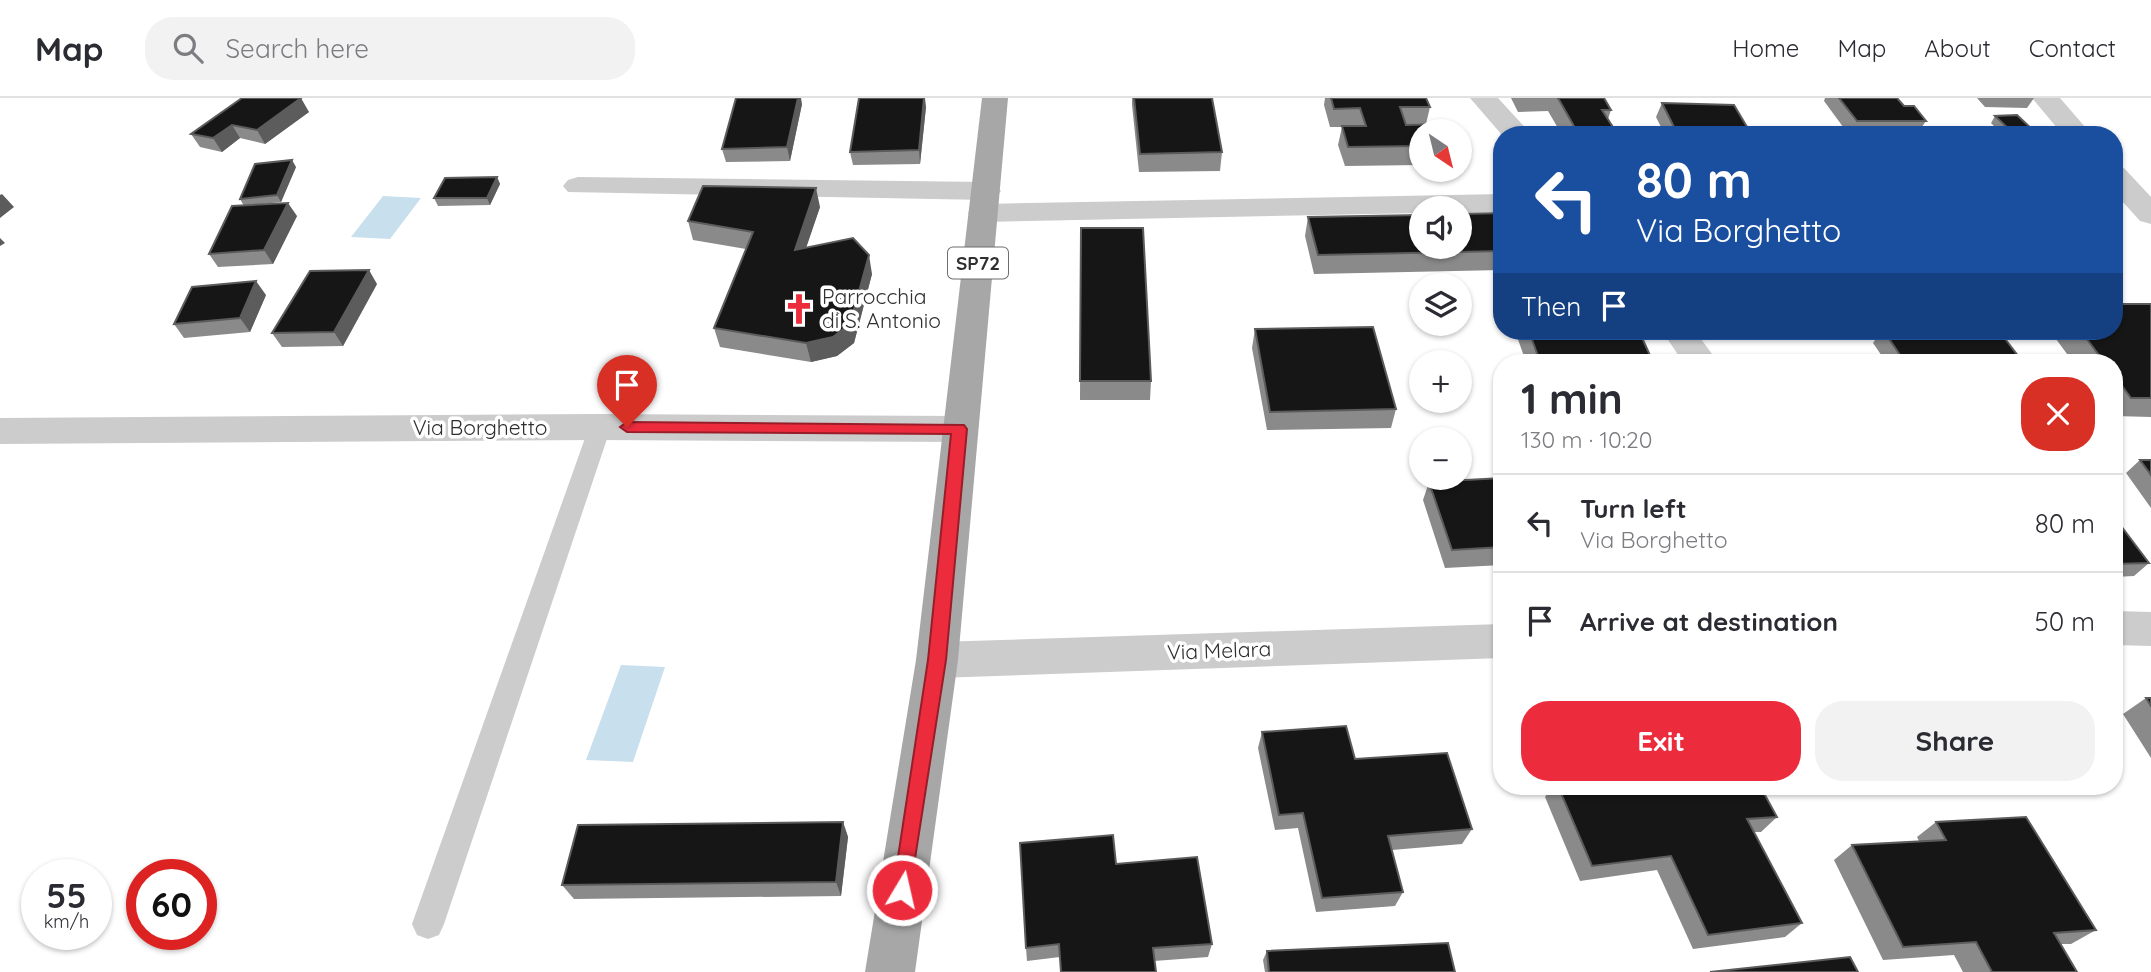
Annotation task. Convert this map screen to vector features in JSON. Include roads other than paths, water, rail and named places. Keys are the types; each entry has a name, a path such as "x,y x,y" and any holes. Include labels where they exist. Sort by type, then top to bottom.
{"main road":[{"name":"SP72","path":"890,972 937,660 995,98"}],"street":[{"path":"1483,98 1509,126"},
{"path":"2045,98 2070,126"},
{"path":"2123,182 2146,203"},
{"path":"578,186 984,202 1493,203"},
{"name":"Via Borghetto","path":"0,431 600,427 959,429"},
{"path":"2123,628 2151,629"},
{"name":"Via Melara","path":"937,660 1493,641"}],"lane":[{"path":"428,924 600,427"}],"water":[{"path":"383,196 421,198 390,239 351,237"},
{"path":"621,665 665,667 633,762 586,760"}],"place":[{"name":"Parrocchia di S. Antonio","path":"799,309"}]}
